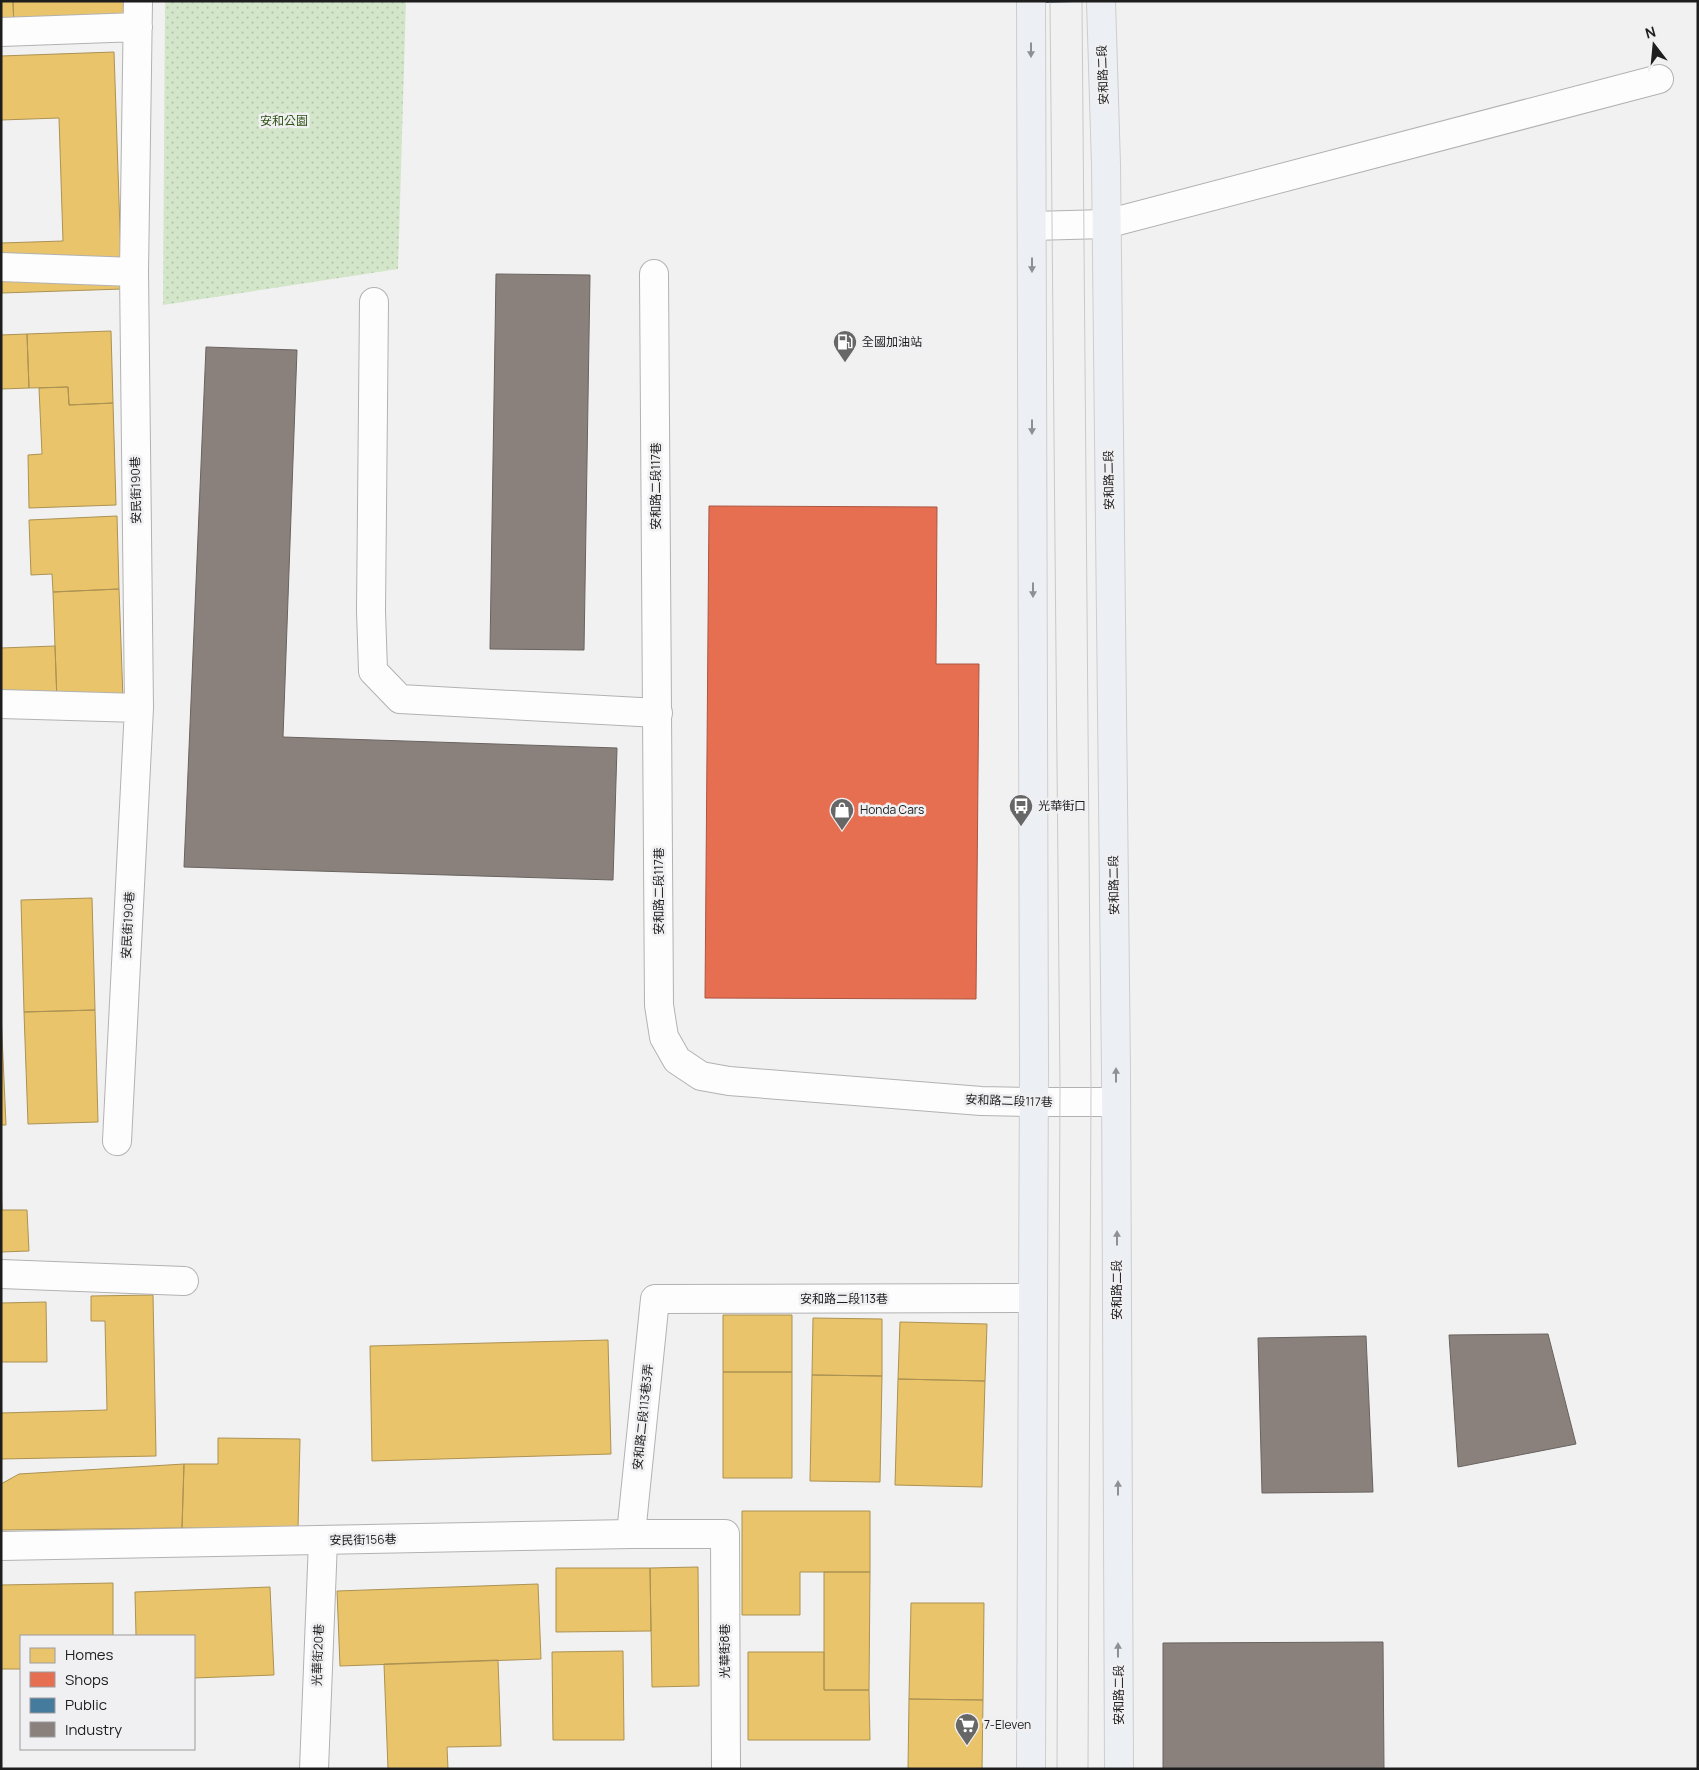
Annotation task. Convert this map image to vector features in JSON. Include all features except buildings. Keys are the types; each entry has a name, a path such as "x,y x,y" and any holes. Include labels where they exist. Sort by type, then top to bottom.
{"main road":[{"path":"1031,1 1033,1102 1031,1769"},
{"name":"安和路二段","path":"1101,1 1106,224 1116,1102 1119,1769"}],"street":[{"path":"1,32 138,14"},
{"name":"安民街190巷","path":"118,1141 139,708 134,272 138,14"},
{"path":"1032,226 1106,224 1659,79"},
{"path":"1,267 134,272"},
{"name":"安和路二段117巷","path":"654,274 660,1005 664,1037 677,1060 701,1076 729,1082 981,1101 1116,1102"},
{"path":"374,302 371,611 373,671 400,699 658,713"},
{"path":"1,704 139,708"},
{"path":"1,1274 184,1281"},
{"name":"安和路二段113巷","path":"655,1299 1033,1298"},
{"name":"安和路二段113巷3弄","path":"630,1534 655,1299"},
{"name":"安民街156巷","path":"1,1546 630,1534 725,1534"},
{"name":"光華街8巷","path":"725,1534 726,1769"},
{"name":"光華街20巷","path":"314,1769 323,1541"}],"green space":[{"name":"安和公園","path":"165,1 406,1 398,269 163,305"}],"tram line":[{"path":"1050,1 1060,1088 1057,1769"},
{"path":"1082,1 1091,1089 1088,1769"}],"place":[{"name":"全國加油站","path":"845,363"},
{"name":"光華街口","path":"1021,827"},
{"name":"Honda Cars","path":"842,831"},
{"name":"7-Eleven","path":"967,1746"}]}
